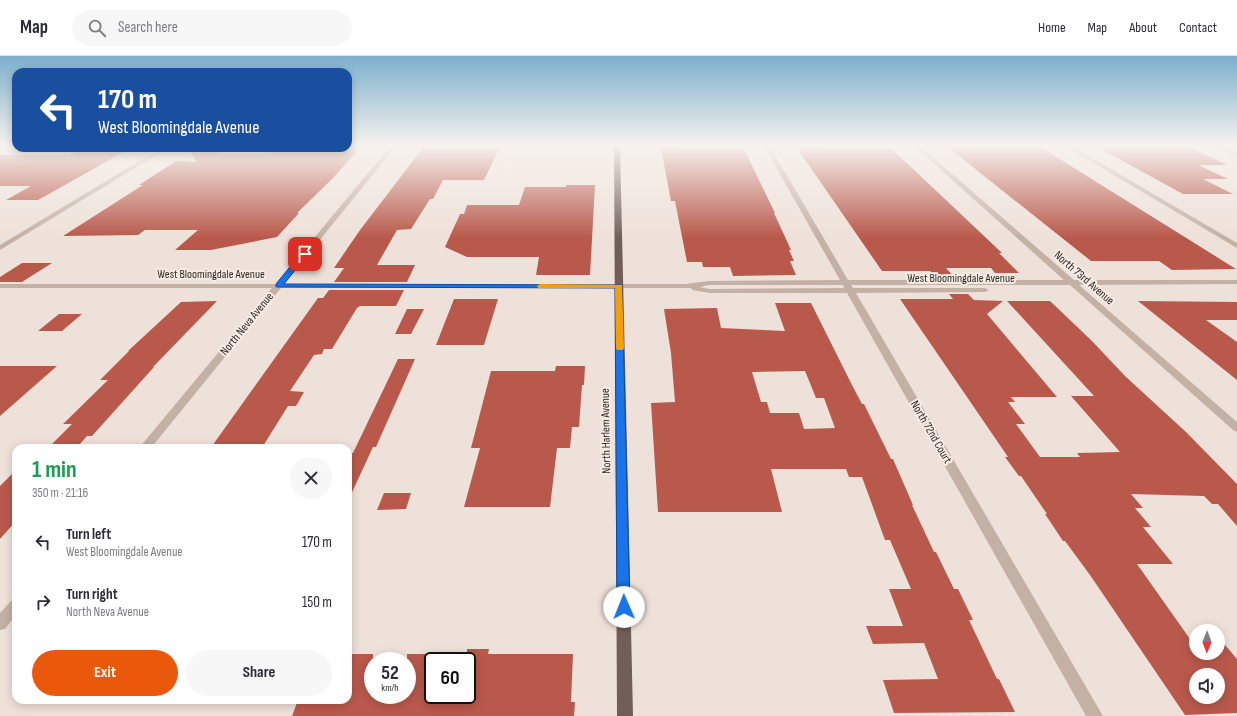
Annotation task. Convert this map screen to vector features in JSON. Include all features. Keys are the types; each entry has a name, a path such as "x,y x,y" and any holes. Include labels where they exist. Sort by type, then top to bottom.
{"main road":[{"name":"North Harlem Avenue","path":"617,176 625,716"}],"street":[{"path":"0,248 119,176"},
{"name":"North Neva Avenue","path":"148,444 369,176"},
{"name":"North 72nd Court","path":"784,176 1095,716"},
{"name":"North 73rd Avenue","path":"951,176 1237,428"},
{"path":"1118,176 1237,246"},
{"name":"West Bloomingdale Avenue","path":"0,286 685,286 710,291 1072,283 1237,282"},
{"name":"West Bloomingdale Avenue","path":"847,287 1237,289"},
{"path":"0,624 12,610"}],"building":[{"path":"0,176 81,176 38,200 6,200 31,186 0,186"},
{"path":"153,176 335,176 297,213 299,213 277,237 211,250 175,250 198,230 145,230 138,235 63,236 143,185 139,185"},
{"path":"401,176 486,176 484,180 443,180 433,199 430,199 411,229 397,230 377,265 415,265 407,282 334,282 344,268 334,268 360,230"},
{"path":"666,176 757,176 791,250 789,250 794,261 790,261 796,275 733,276 730,267 703,267 702,262 687,262 675,201 671,201"},
{"path":"816,176 920,176 1002,253 999,253 1019,273 995,273 991,268 946,268 955,278 936,278 930,271 882,271"},
{"path":"984,176 1087,176 1236,269 1172,270 1159,261 1091,261"},
{"path":"1150,176 1221,176 1228,179 1203,179 1233,194 1183,194"},
{"path":"566,185 595,185 590,275 536,275 539,257 467,257 445,247 460,214 464,214 467,205 519,205 525,187 566,187"},
{"path":"22,263 52,263 22,282 0,282 0,277"},
{"path":"329,290 404,290 396,306 360,306 357,308 332,349 324,349 322,354 314,355 290,391 304,392 296,406 288,406 264,444 213,444 318,298 323,298"},
{"path":"949,294 968,294 974,300 1003,301 987,314 1057,397 1011,397 1015,402 1008,402 1025,424 1016,424 1040,457 1080,457 1077,453 1120,452 1071,396 1094,396 1007,301 1050,301 1092,341 1125,376 1186,432 1237,484 1237,526 1218,504 1212,504 1204,496 1131,494 1143,508 1135,508 1151,527 1143,527 1173,564 1137,564 1189,638 1189,660 1225,660 1225,645 1237,659 1237,713 1185,715 1090,575 1065,541 1063,541 1045,514 1047,514 1021,476 1019,476 1005,457 1008,457 900,299 953,299"},
{"path":"454,299 498,299 484,345 436,345"},
{"path":"217,301 153,367 92,436 87,436 80,444 52,444 72,424 63,424 108,380 100,380 128,351 181,302"},
{"path":"1138,301 1237,302 1237,320 1206,320 1237,342 1237,380"},
{"path":"775,303 811,303 852,385 862,404 864,404 891,459 893,459 934,552 936,552 954,589 958,589 973,620 969,620 997,679 999,679 1015,712 894,713 883,680 938,679 924,643 873,644 866,626 903,626 889,589 911,589 890,540 885,540 862,477 849,477 846,469 771,469 782,512 658,512 651,403 675,402 671,353 664,309 717,308 721,328 785,331","holes":["805,371 816,398 824,398 835,428 804,429 799,413 770,413 767,402 761,402 752,372"]},
{"path":"407,309 424,309 411,334 395,334"},
{"path":"59,314 82,314 62,331 38,331"},
{"path":"398,359 415,359 376,447 373,447 352,492 353,453"},
{"path":"0,366 57,366 0,416"},
{"path":"556,366 585,366 579,427 572,427 570,448 557,448 550,507 464,507 480,448 471,448 491,371 555,371"},
{"path":"12,474 12,526 0,539 0,486"},
{"path":"384,493 411,493 406,509 377,510"},
{"path":"467,649 489,649 488,654 573,654 571,702 575,702 574,716 292,716 296,704 352,704 352,654 364,654 364,704 416,704 416,654 424,654 424,704 476,704 476,652 467,652"}],"slow traffic":[{"path":"540,286 619,286 620,348"}],"route":[{"path":"305,254 278,286 619,286 624,607"}]}
